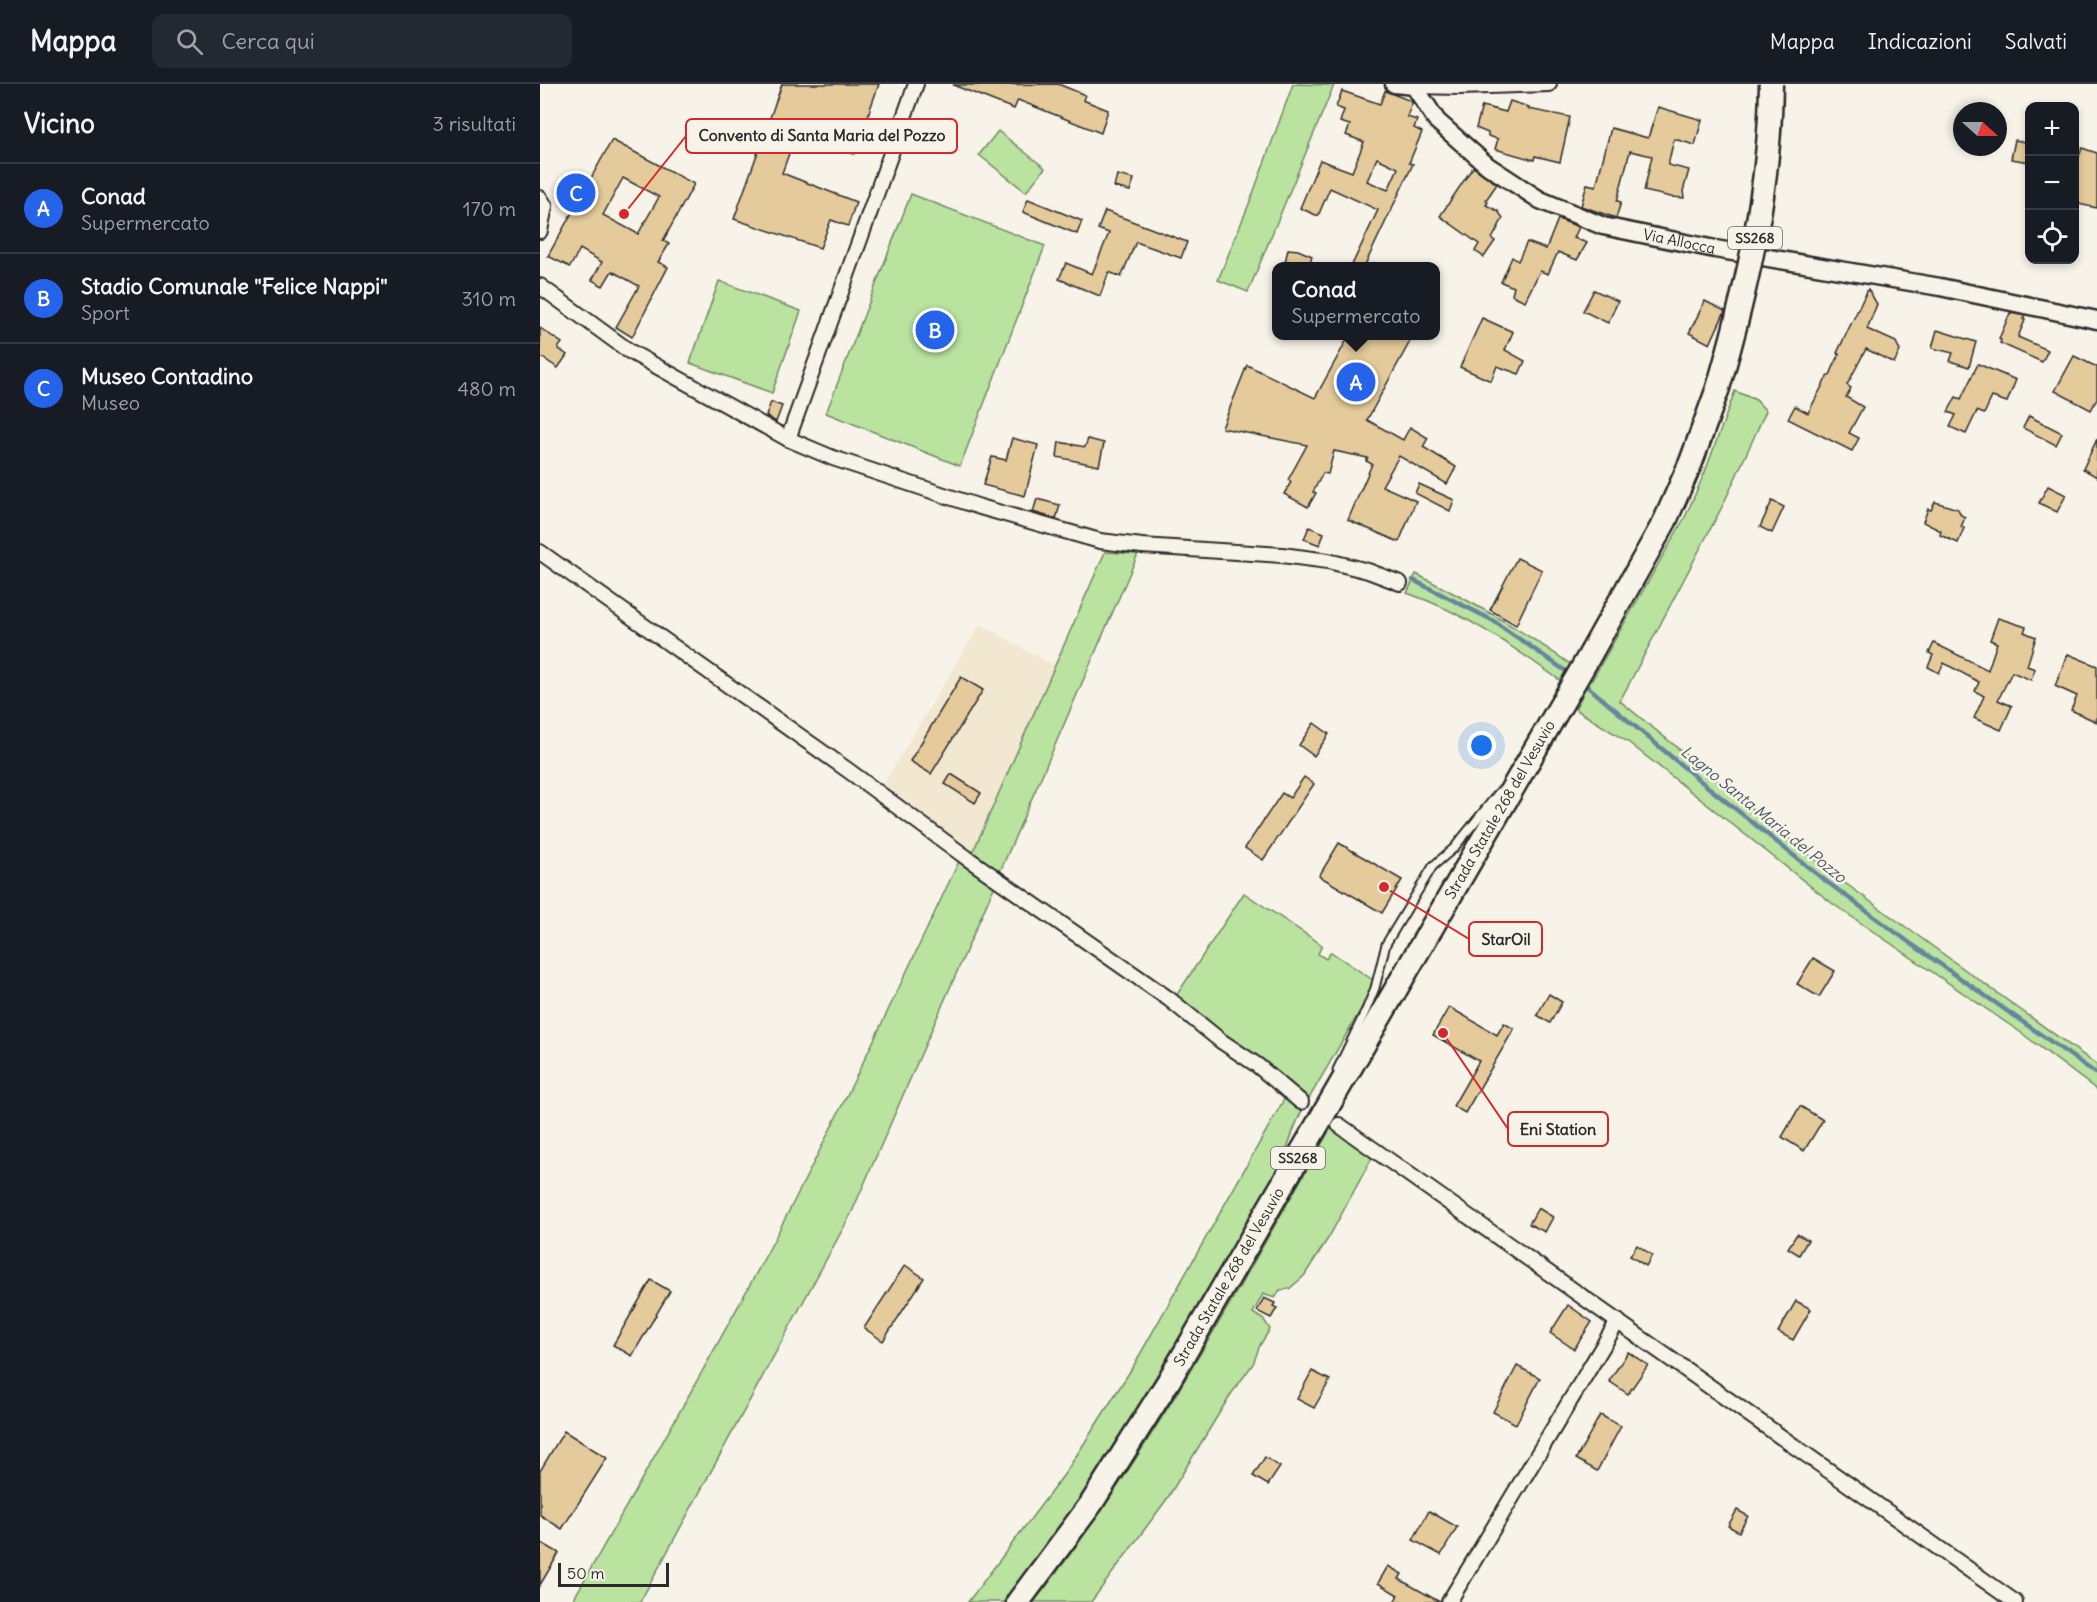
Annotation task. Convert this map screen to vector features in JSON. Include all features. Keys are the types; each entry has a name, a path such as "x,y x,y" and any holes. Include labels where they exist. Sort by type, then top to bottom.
{"highway":[{"name":"Strada Statale 268 del Vesuvio","path":"1018,1602 1091,1504 1133,1439 1563,703 1665,521 1691,462 1718,388 1744,292 1762,195 1771,84"}],"street":[{"path":"788,439 916,84"},
{"path":"1394,84 1460,87 1549,84"},
{"name":"Via Allocca","path":"1414,86 1437,121 1488,166 1540,200 1603,226 1715,249 1940,287 2097,320"},
{"path":"540,198 545,206 540,231"},
{"path":"540,286 629,351 788,439 833,458 969,504 1100,541 1282,555 1328,561 1368,571 1400,584"},
{"path":"540,552 849,771 967,858 1169,999 1221,1041 1257,1065 1301,1102"},
{"path":"1339,1125 2015,1602"},
{"path":"1449,1602 1618,1321"}],"lane":[{"path":"1335,1074 1375,988 1386,944 1433,866 1454,848 1482,811 1532,756"},
{"path":"1312,1134 1325,1094"}],"shaded area":[{"path":"980,624 1055,666 972,854 881,788"}],"green space":[{"path":"1293,84 1334,85 1248,292 1218,280 1251,199"},
{"path":"998,131 1045,168 1026,192 979,155"},
{"path":"911,194 1045,246 960,466 826,413"},
{"path":"719,281 801,311 772,393 690,363"},
{"path":"1735,391 1756,400 1766,411 1723,505 1620,701 1838,878 2097,1065 2097,1090 2020,1032 1833,904 1628,742 1575,709 1582,696 1476,625 1431,602 1407,593 1416,574 1507,623 1592,680 1685,517 1705,472"},
{"path":"1105,552 1138,554 999,874 972,854"},
{"path":"960,859 995,885 851,1214 640,1602 572,1602 775,1238 846,1097"},
{"path":"1244,893 1322,945 1318,954 1326,959 1331,952 1373,980 1361,1009 1307,1102 1174,999"},
{"path":"1287,1094 1304,1107 1280,1166 1098,1476 1041,1557 1004,1602 968,1602 1066,1472 1134,1365"},
{"path":"1332,1126 1372,1153 1373,1156 1329,1237 1304,1276 1289,1289 1280,1290 1275,1298 1263,1294 1253,1313 1264,1320 1270,1329 1260,1345 1253,1364 1229,1397 1167,1499 1091,1602 1034,1602 1076,1546 1154,1429 1227,1309"}],"building":[{"path":"782,84 879,84 854,154 796,134 782,173 856,202 848,226 831,220 820,248 734,219"},
{"path":"1058,84 1085,95 1083,100 1108,110 1101,133 1018,100 1014,109 953,85"},
{"path":"1342,91 1380,104 1385,91 1411,101 1407,117 1417,120 1414,128 1422,132 1409,163 1413,164 1366,262 1353,262 1378,210 1330,188 1318,216 1300,208 1320,160 1352,172 1364,142 1346,135 1350,125 1340,122 1344,110 1336,107","holes":["1377,158 1398,168 1388,190 1367,181"]},
{"path":"1510,101 1529,107 1528,109 1570,117 1560,162 1535,156 1534,160 1495,149 1498,139 1476,128 1482,106 1506,112"},
{"path":"1658,107 1702,120 1695,145 1674,139 1668,165 1689,170 1683,191 1684,198 1644,191 1652,156 1630,151 1617,201 1621,202 1616,218 1581,206 1587,184 1596,186 1611,128 1648,138"},
{"path":"612,140 694,184 663,241 669,244 658,262 668,267 632,337 616,327 639,286 612,271 603,286 592,280 602,262 580,249 570,267 548,256","holes":["623,178 659,197 638,234 603,215"]},
{"path":"2015,140 2025,142 2025,161 2011,159"},
{"path":"2082,148 2097,153 2097,208 2079,204 2079,157"},
{"path":"1473,167 1497,184 1486,200 1488,202 1486,205 1498,211 1503,218 1492,239 1495,241 1484,257 1475,251 1479,244 1440,216"},
{"path":"1117,175 1134,179 1130,191 1114,187"},
{"path":"1028,199 1082,221 1077,234 1023,212"},
{"path":"1105,211 1187,242 1181,258 1136,242 1121,277 1109,272 1100,296 1059,279 1066,263 1092,274 1109,233 1098,229"},
{"path":"1558,219 1579,227 1574,238 1587,243 1577,260 1558,252 1548,274 1540,271 1525,301 1512,295 1514,287 1501,282 1512,257 1518,261 1527,242 1546,249"},
{"path":"1288,249 1298,250 1312,256 1310,262 1285,262"},
{"path":"1868,289 1877,304 1867,329 1896,342 1900,351 1894,363 1866,349 1847,385 1851,388 1846,397 1863,407 1849,433 1859,438 1852,451 1788,419 1795,406 1808,413 1830,375 1839,354 1837,353"},
{"path":"1594,290 1618,301 1608,323 1583,311"},
{"path":"1705,301 1725,311 1710,344 1689,333"},
{"path":"2010,313 2025,316 2018,337 2048,350 2042,362 2000,343 1999,339"},
{"path":"1482,318 1513,332 1505,350 1525,361 1519,374 1497,366 1491,381 1460,367"},
{"path":"540,328 562,343 558,348 567,355 558,368 540,356"},
{"path":"1937,330 1976,342 1969,367 1950,361 1953,353 1932,348"},
{"path":"1347,340 1411,340 1367,420 1403,440 1410,427 1428,438 1423,447 1456,467 1447,484 1399,456 1382,486 1416,501 1399,542 1348,520 1372,464 1366,461 1368,458 1334,451 1328,474 1323,473 1308,507 1284,494 1291,482 1288,480 1307,445 1222,428 1247,365 1315,398"},
{"path":"2074,356 2097,367 2097,399 2091,410 2055,391"},
{"path":"1978,364 2016,380 2007,402 1992,397 1984,414 1977,411 1966,434 1950,427 1956,415 1948,412 1956,397 1961,399"},
{"path":"771,402 782,406 776,422 766,416"},
{"path":"2029,416 2062,433 2056,445 2023,428"},
{"path":"1012,438 1038,445 1025,496 983,485 992,457 1006,460"},
{"path":"1088,439 1104,443 1099,466 1057,457 1059,442 1085,447"},
{"path":"2097,439 2097,477 2083,469"},
{"path":"1419,484 1454,500 1450,511 1415,493"},
{"path":"2048,486 2066,495 2057,512 2039,503"},
{"path":"1037,499 1060,505 1056,519 1033,512"},
{"path":"1772,501 1784,507 1772,533 1760,527"},
{"path":"1935,502 1958,509 1965,517 1961,527 1964,528 1958,543 1940,535 1941,531 1923,522 1928,509 1931,510"},
{"path":"1309,527 1324,533 1320,545 1304,539"},
{"path":"1517,558 1542,570 1516,625 1490,610"},
{"path":"1998,618 2026,627 2024,632 2036,637 2027,666 2035,669 2031,680 2012,672 1998,700 2012,706 2001,730 1974,718 1984,696 1975,691 1979,682 1944,663 1939,673 1928,667 1933,655 1929,653 1934,643 1988,670 1997,643 1990,640"},
{"path":"2068,654 2097,666 2097,722 2071,710 2077,696 2055,686"},
{"path":"961,677 983,690 931,774 910,761"},
{"path":"1314,723 1329,734 1314,756 1299,745"},
{"path":"951,774 981,793 975,803 945,784"},
{"path":"1304,777 1314,784 1263,860 1245,848 1282,793 1290,798"},
{"path":"1339,843 1402,880 1382,913 1319,876"},
{"path":"1813,958 1835,971 1819,997 1797,984"},
{"path":"1549,994 1562,1002 1550,1023 1537,1015"},
{"path":"1449,1007 1497,1035 1504,1023 1514,1029 1465,1113 1453,1106 1479,1061 1433,1035"},
{"path":"1800,1106 1823,1120 1804,1151 1782,1137"},
{"path":"1538,1208 1553,1217 1545,1232 1529,1224"},
{"path":"1797,1234 1808,1240 1799,1255 1788,1248"},
{"path":"1637,1245 1652,1255 1646,1266 1630,1256"},
{"path":"905,1265 924,1278 883,1341 864,1328"},
{"path":"651,1280 670,1291 632,1356 613,1345"},
{"path":"1264,1298 1275,1303 1273,1306 1277,1308 1271,1318 1257,1311"},
{"path":"1796,1301 1811,1309 1793,1340 1778,1332"},
{"path":"1568,1305 1592,1322 1574,1349 1550,1333"},
{"path":"1628,1352 1648,1365 1628,1394 1609,1381"},
{"path":"1517,1366 1540,1378 1516,1424 1493,1412"},
{"path":"1312,1371 1330,1380 1314,1408 1297,1399"},
{"path":"1600,1415 1621,1426 1597,1471 1576,1459"},
{"path":"564,1431 607,1458 562,1529 540,1515 540,1471"},
{"path":"1265,1457 1280,1467 1268,1485 1253,1476"},
{"path":"1737,1510 1748,1516 1739,1532 1728,1526"},
{"path":"1429,1511 1457,1527 1441,1555 1413,1540"},
{"path":"540,1542 559,1553 540,1585"},
{"path":"1388,1566 1402,1574 1399,1579 1440,1602 1394,1602 1398,1595 1378,1583"}],"waterway":[{"name":"Lagno Santa Maria del Pozzo","path":"1413,580 1492,620 1570,674"},
{"name":"Lagno Santa Maria del Pozzo","path":"1582,682 1823,879 2097,1074"}],"place":[{"name":"Museo Contadino","path":"576,193"},
{"name":"Convento di Santa Maria del Pozzo","path":"624,214"},
{"name":"Stadio Comunale \"Felice Nappi\"","path":"935,330"},
{"name":"Conad","path":"1356,382"},
{"name":"StarOil","path":"1384,887"},
{"name":"Eni Station","path":"1443,1033"}]}
